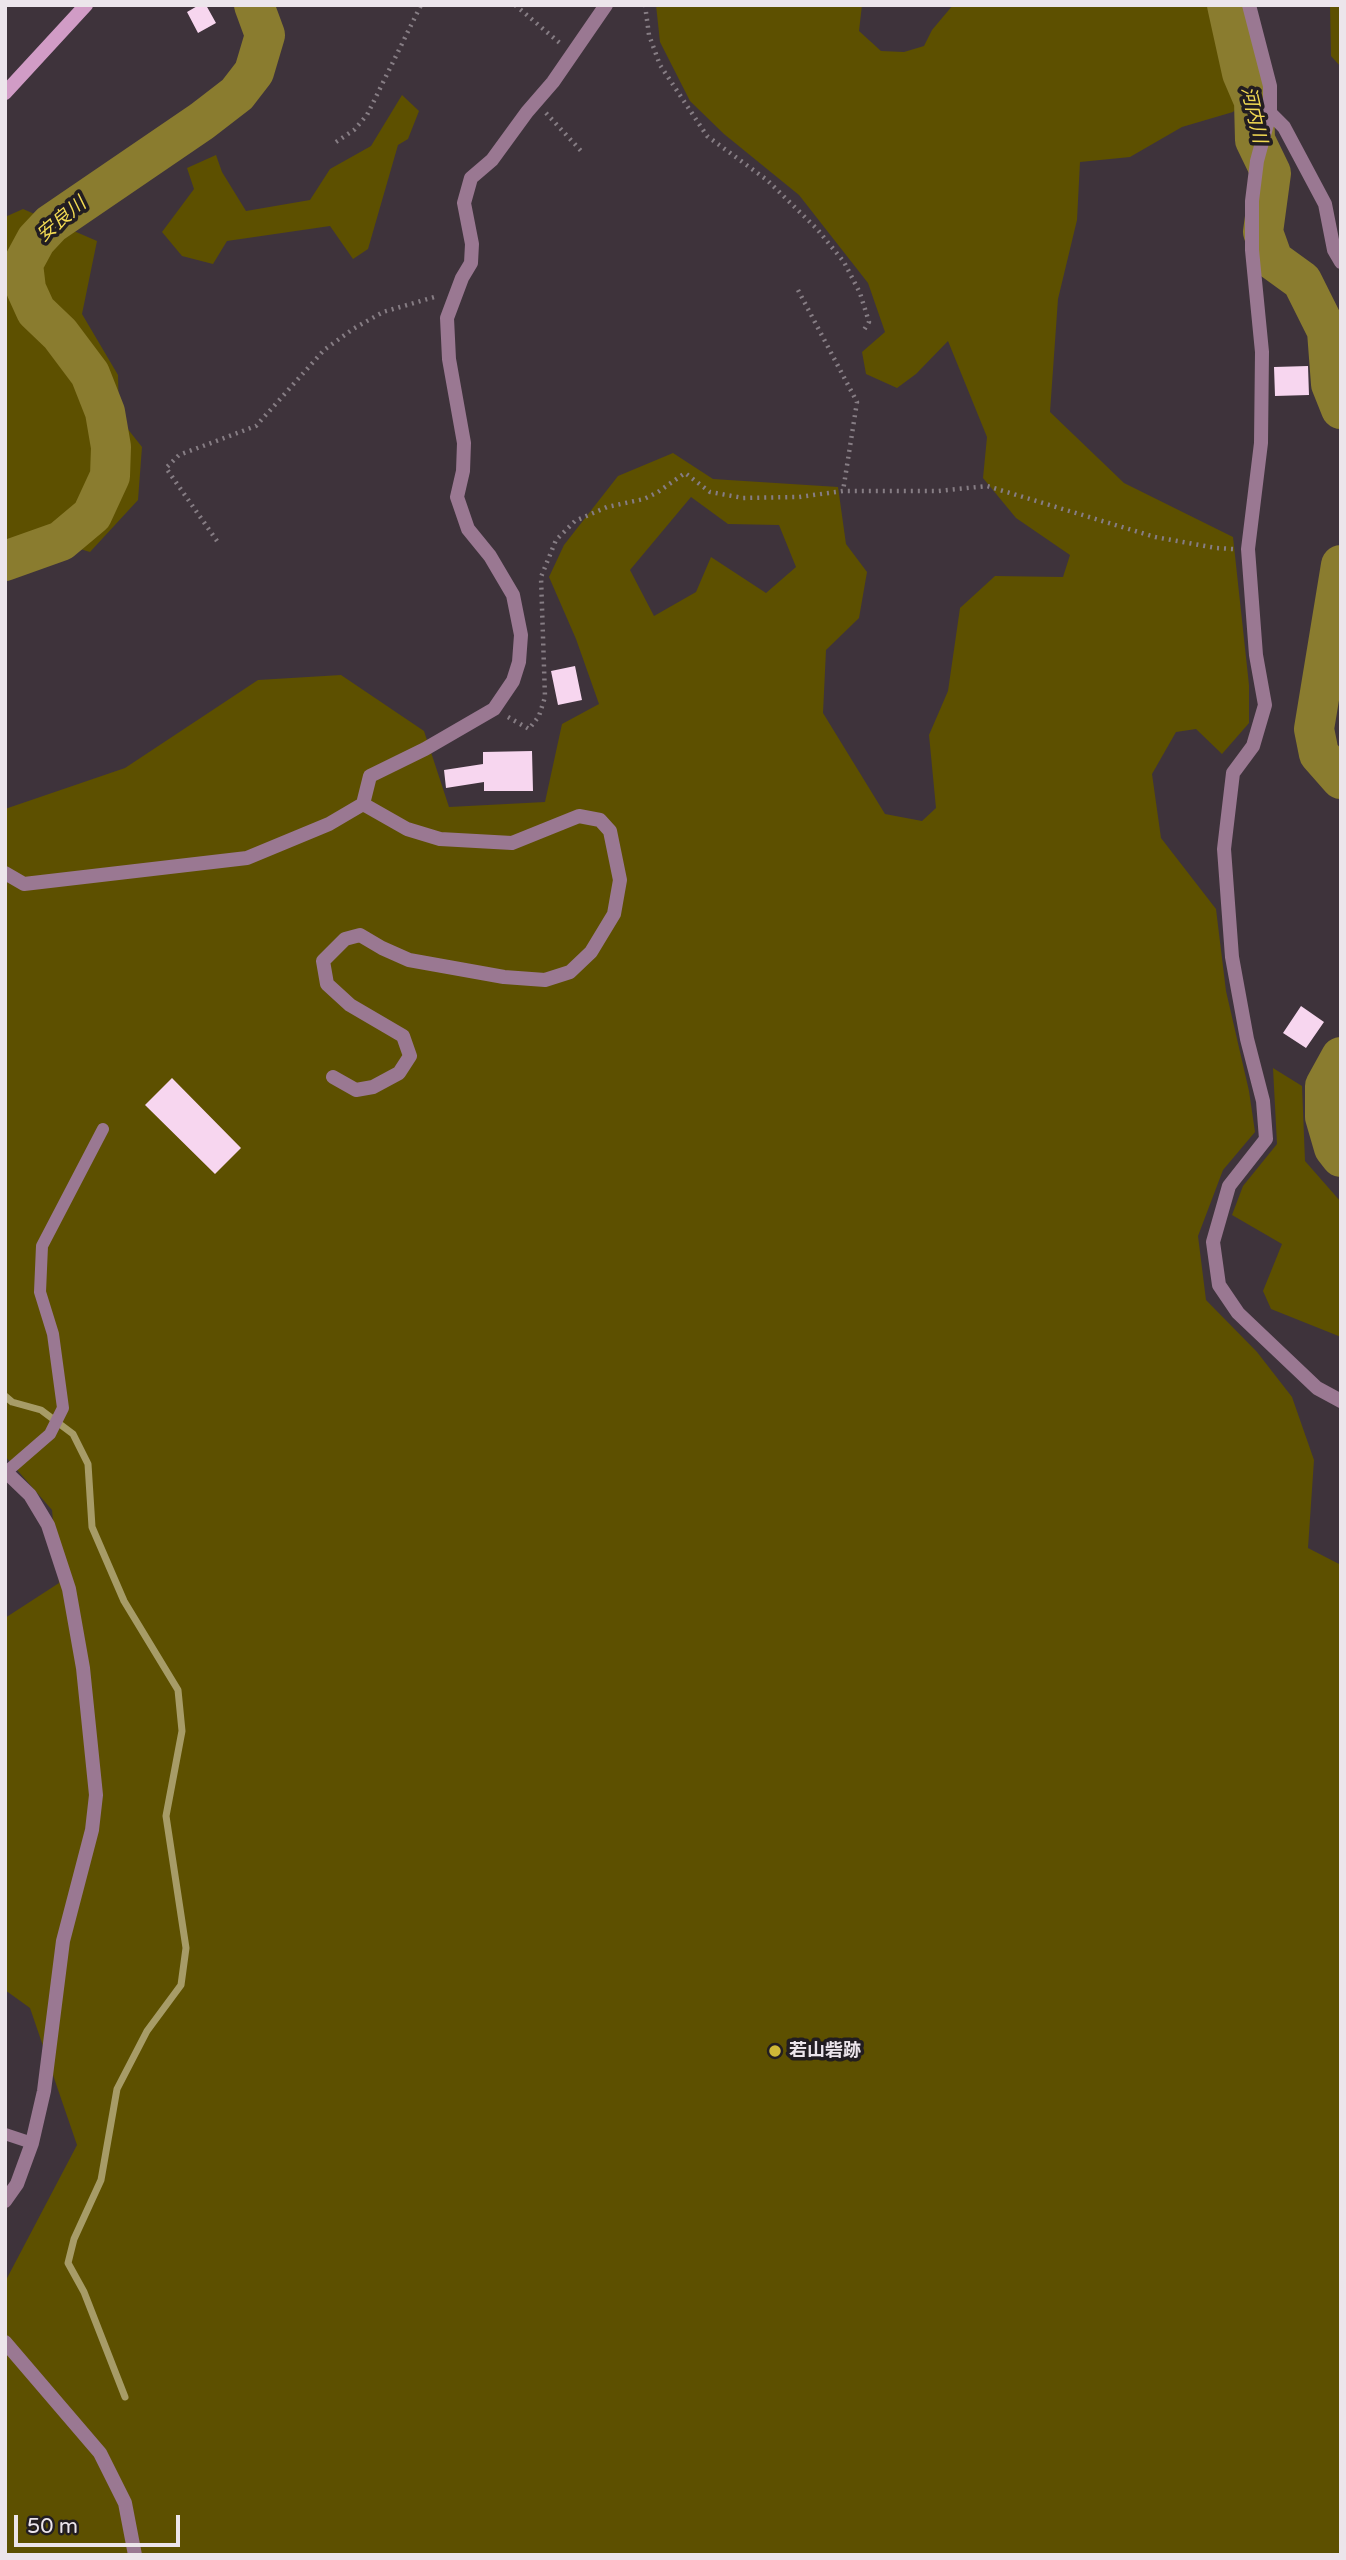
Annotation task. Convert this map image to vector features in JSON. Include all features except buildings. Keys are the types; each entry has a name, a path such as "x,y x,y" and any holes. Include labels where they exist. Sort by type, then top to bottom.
{"street":[{"path":"5,93 86,5"},
{"path":"5,873 24,884 247,858 329,824 363,804 370,776 425,749 494,709 513,681 519,662 521,635 513,595 490,556 468,528 457,497 463,471 464,443 449,359 447,317 471,263 472,244 464,203 471,178 492,160 554,82 606,5"},
{"path":"1249,5 1270,86 1270,113 1257,161 1252,201 1252,250 1262,352 1261,443 1248,549 1256,654 1265,705 1253,746 1233,773 1224,849 1232,957 1247,1039 1263,1101 1266,1139 1229,1186 1213,1242 1219,1285 1238,1313 1317,1388 1341,1401"},
{"path":"1270,113 1284,127 1325,204 1334,250 1341,262"},
{"path":"333,1077 356,1090 373,1087 399,1073 410,1056 403,1036 350,1006 327,984 323,961 345,939 360,935 409,960 504,977 545,980 570,972 591,952 614,914 620,880 610,831 600,820 579,816 512,843 440,839 407,830 363,804"},
{"path":"5,2201 17,2184 32,2143 44,2091 63,1941 92,1830 96,1795 83,1668 69,1589 48,1525 30,1495 6,1472"},
{"path":"5,2342 100,2453 125,2503 135,2555"}],"lane":[{"path":"6,1472 50,1434 63,1408 53,1335 40,1292 42,1246 103,1129"},
{"path":"5,2134 32,2143"}],"path":[{"path":"336,142 354,130 367,115 421,5"},
{"path":"515,5 572,54"},
{"path":"645,5 649,35 660,65 707,136 767,180 809,220 844,262 860,293 869,321 862,333"},
{"path":"536,103 583,153"},
{"path":"798,290 858,402 843,491"},
{"path":"217,541 166,468 179,456 256,426 324,350 353,329 383,312 456,292"},
{"path":"494,709 528,729 539,716 545,697 541,577 556,540 575,521 607,507 644,499 685,473 710,492 743,498 799,497 843,491 938,491 987,485 1154,537 1216,548 1248,549"}],"shaded area":[{"path":"656,5 862,5 859,31 881,51 904,52 924,46 932,30 953,5 1239,5 1259,82 1233,112 1182,127 1130,157 1080,162 1077,220 1058,299 1050,412 1124,483 1233,537 1249,685 1249,723 1222,754 1196,729 1176,732 1152,774 1161,838 1216,909 1226,991 1249,1091 1255,1132 1223,1170 1198,1236 1206,1300 1257,1352 1292,1397 1314,1460 1308,1548 1341,1565 1341,2555 5,2555 5,2282 77,2145 30,2008 5,1990 5,1618 59,1583 52,1510 5,1456 5,809 125,768 258,680 341,675 424,731 449,807 545,802 562,724 599,704 576,639 549,577 564,545 618,476 673,453 713,479 838,487 846,544 867,572 859,618 826,650 823,713 885,814 922,821 936,808 929,735 948,691 960,608 995,576 1063,577 1070,555 1016,518 983,478 987,437 948,341 916,374 897,388 866,374 862,352 885,332 868,283 799,195 724,134 690,101 660,42","holes":["691,497 728,524 779,525 796,567 766,593 711,557 696,592 654,616 630,570"]},
{"path":"1330,5 1341,5 1341,67 1331,56"},
{"path":"402,95 419,111 408,139 398,145 368,249 353,259 330,226 227,241 213,264 182,256 162,232 194,189 187,168 216,155 222,172 246,211 310,200 330,169 371,146"},
{"path":"23,209 97,241 82,314 118,375 119,418 142,447 138,500 90,552 41,537 5,548 5,217"},
{"path":"1273,1068 1302,1086 1305,1161 1341,1202 1341,1337 1271,1309 1263,1291 1282,1244 1232,1215 1243,1186 1277,1144"}],"waterway":[{"name":"安良川","path":"5,561 61,541 92,515 110,476 111,447 105,412 90,374 60,334 36,311 26,289 23,264 36,240 51,224 237,94 254,72 265,35 254,5"},
{"name":"河内川","path":"1227,5 1242,73 1254,101 1255,140 1271,173 1263,232 1273,260 1302,281 1327,331 1331,384 1341,409"},
{"name":"河内川","path":"1341,565 1314,729 1319,754 1341,779"},
{"name":"河内川","path":"1341,1057 1325,1086 1325,1117 1334,1148 1341,1157"},
{"path":"5,1396 12,1402 41,1410 73,1434 88,1464 92,1527 124,1601 178,1690 182,1731 166,1816 186,1948 181,1985 147,2031 117,2089 101,2180 74,2239 68,2263 84,2292 125,2397"}],"place":[{"name":"若山砦跡","path":"775,2051"}]}
